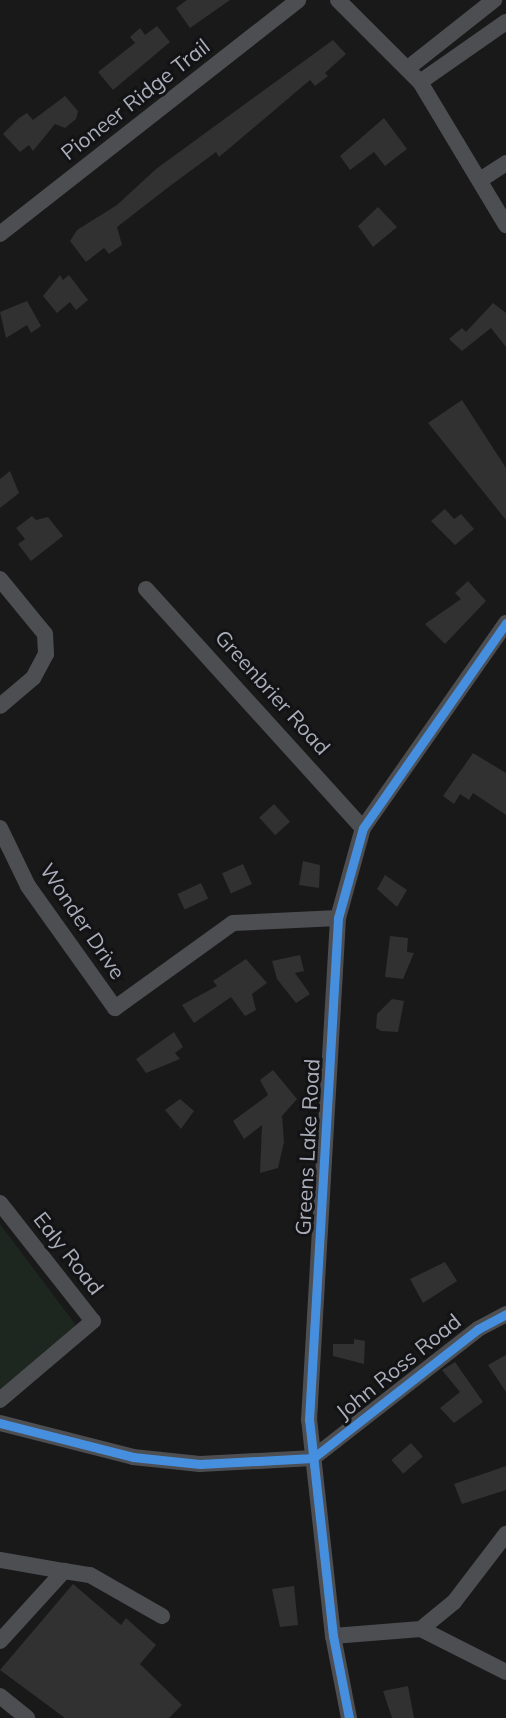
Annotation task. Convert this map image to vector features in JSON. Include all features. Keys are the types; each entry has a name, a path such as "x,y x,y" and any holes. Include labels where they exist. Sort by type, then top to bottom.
{"street":[{"name":"Pioneer Ridge Trail","path":"0,234 298,0"},
{"path":"338,0 420,82 506,225"},
{"path":"408,68 494,0"},
{"path":"420,82 506,22"},
{"path":"480,180 506,163"},
{"path":"0,579 45,634 46,654 33,678 0,706"},
{"name":"Greenbrier Road","path":"146,589 363,828"},
{"name":"Greens Lake Road","path":"349,1718 333,1636 309,1420 338,918 363,828 506,623"},
{"name":"Wonder Drive","path":"0,828 28,886 115,1008 233,923 338,918"},
{"name":"Ealy Road","path":"0,1203 93,1321 0,1400"},
{"name":"John Ross Road","path":"313,1458 478,1329 506,1314"},
{"path":"0,1423 133,1457 200,1464 313,1458"},
{"path":"421,1629 454,1602 506,1534"},
{"path":"0,1560 90,1575 162,1616"},
{"path":"0,1641 64,1571"},
{"path":"333,1636 421,1629 506,1672"},
{"path":"0,1696 27,1718"}],"shaded area":[{"path":"0,1224 76,1325 0,1394"}],"building":[{"path":"187,0 230,0 190,28 176,8"},
{"path":"157,26 170,42 113,90 98,72 135,43 130,37 140,28 145,35"},
{"path":"333,40 346,54 325,73 328,76 315,86 310,80 219,157 216,152 170,186 117,227 122,245 109,254 104,248 86,262 70,241 77,230 117,205 156,169"},
{"path":"65,96 78,111 76,119 65,128 55,124 33,151 29,145 20,152 3,134 27,113 33,120"},
{"path":"384,118 407,149 385,166 374,152 350,170 340,156"},
{"path":"378,207 397,227 373,247 358,226"},
{"path":"60,275 63,280 69,275 88,300 76,310 70,302 57,313 43,296"},
{"path":"27,301 41,326 31,333 27,325 6,338 0,312"},
{"path":"493,303 506,313 506,347 491,328 462,351 449,339 462,328 466,332"},
{"path":"462,400 506,468 506,520 428,423"},
{"path":"10,471 19,493 0,508 0,479"},
{"path":"445,509 454,519 461,514 474,529 455,545 431,521"},
{"path":"32,516 36,520 48,517 63,536 31,561 18,544 25,539 16,528"},
{"path":"468,581 486,601 445,644 425,624 461,599 455,593"},
{"path":"473,753 506,773 506,815 473,793 469,800 460,794 454,804 443,796"},
{"path":"274,804 290,822 275,835 259,817"},
{"path":"303,861 320,865 319,888 299,885"},
{"path":"243,864 252,884 231,893 222,873"},
{"path":"385,875 407,890 397,907 377,889"},
{"path":"201,883 208,898 185,909 177,894"},
{"path":"390,936 408,938 407,952 414,953 403,979 385,977"},
{"path":"300,955 304,971 295,973 310,994 296,1003 277,979 272,961"},
{"path":"246,959 267,983 252,994 256,1010 245,1016 231,997 194,1023 182,1005 217,986 213,981"},
{"path":"392,999 404,1001 398,1032 381,1031 376,1028 377,1014"},
{"path":"174,1032 183,1047 175,1053 180,1059 146,1073 136,1059"},
{"path":"273,1070 297,1099 282,1116 284,1142 278,1168 260,1173 262,1125 244,1139 233,1121 268,1095 260,1080"},
{"path":"180,1099 194,1111 181,1129 165,1110"},
{"path":"445,1262 457,1281 423,1303 410,1279"},
{"path":"354,1339 365,1341 364,1364 333,1356 333,1344 354,1344"},
{"path":"506,1355 506,1392 488,1365"},
{"path":"455,1362 483,1402 454,1423 440,1408 460,1392 442,1370"},
{"path":"411,1443 423,1457 403,1474 391,1460"},
{"path":"506,1466 506,1490 462,1504 454,1484"},
{"path":"73,1584 121,1625 126,1618 156,1645 140,1664 182,1705 169,1718 65,1718 0,1670"},
{"path":"294,1586 298,1625 280,1627 272,1589"},
{"path":"408,1686 414,1718 392,1718 383,1691"}],"cycle path":[{"path":"349,1718 333,1636 309,1420 338,918 363,828 506,623"},
{"path":"0,1423 133,1457 200,1464 313,1458 478,1329 506,1314"}]}
